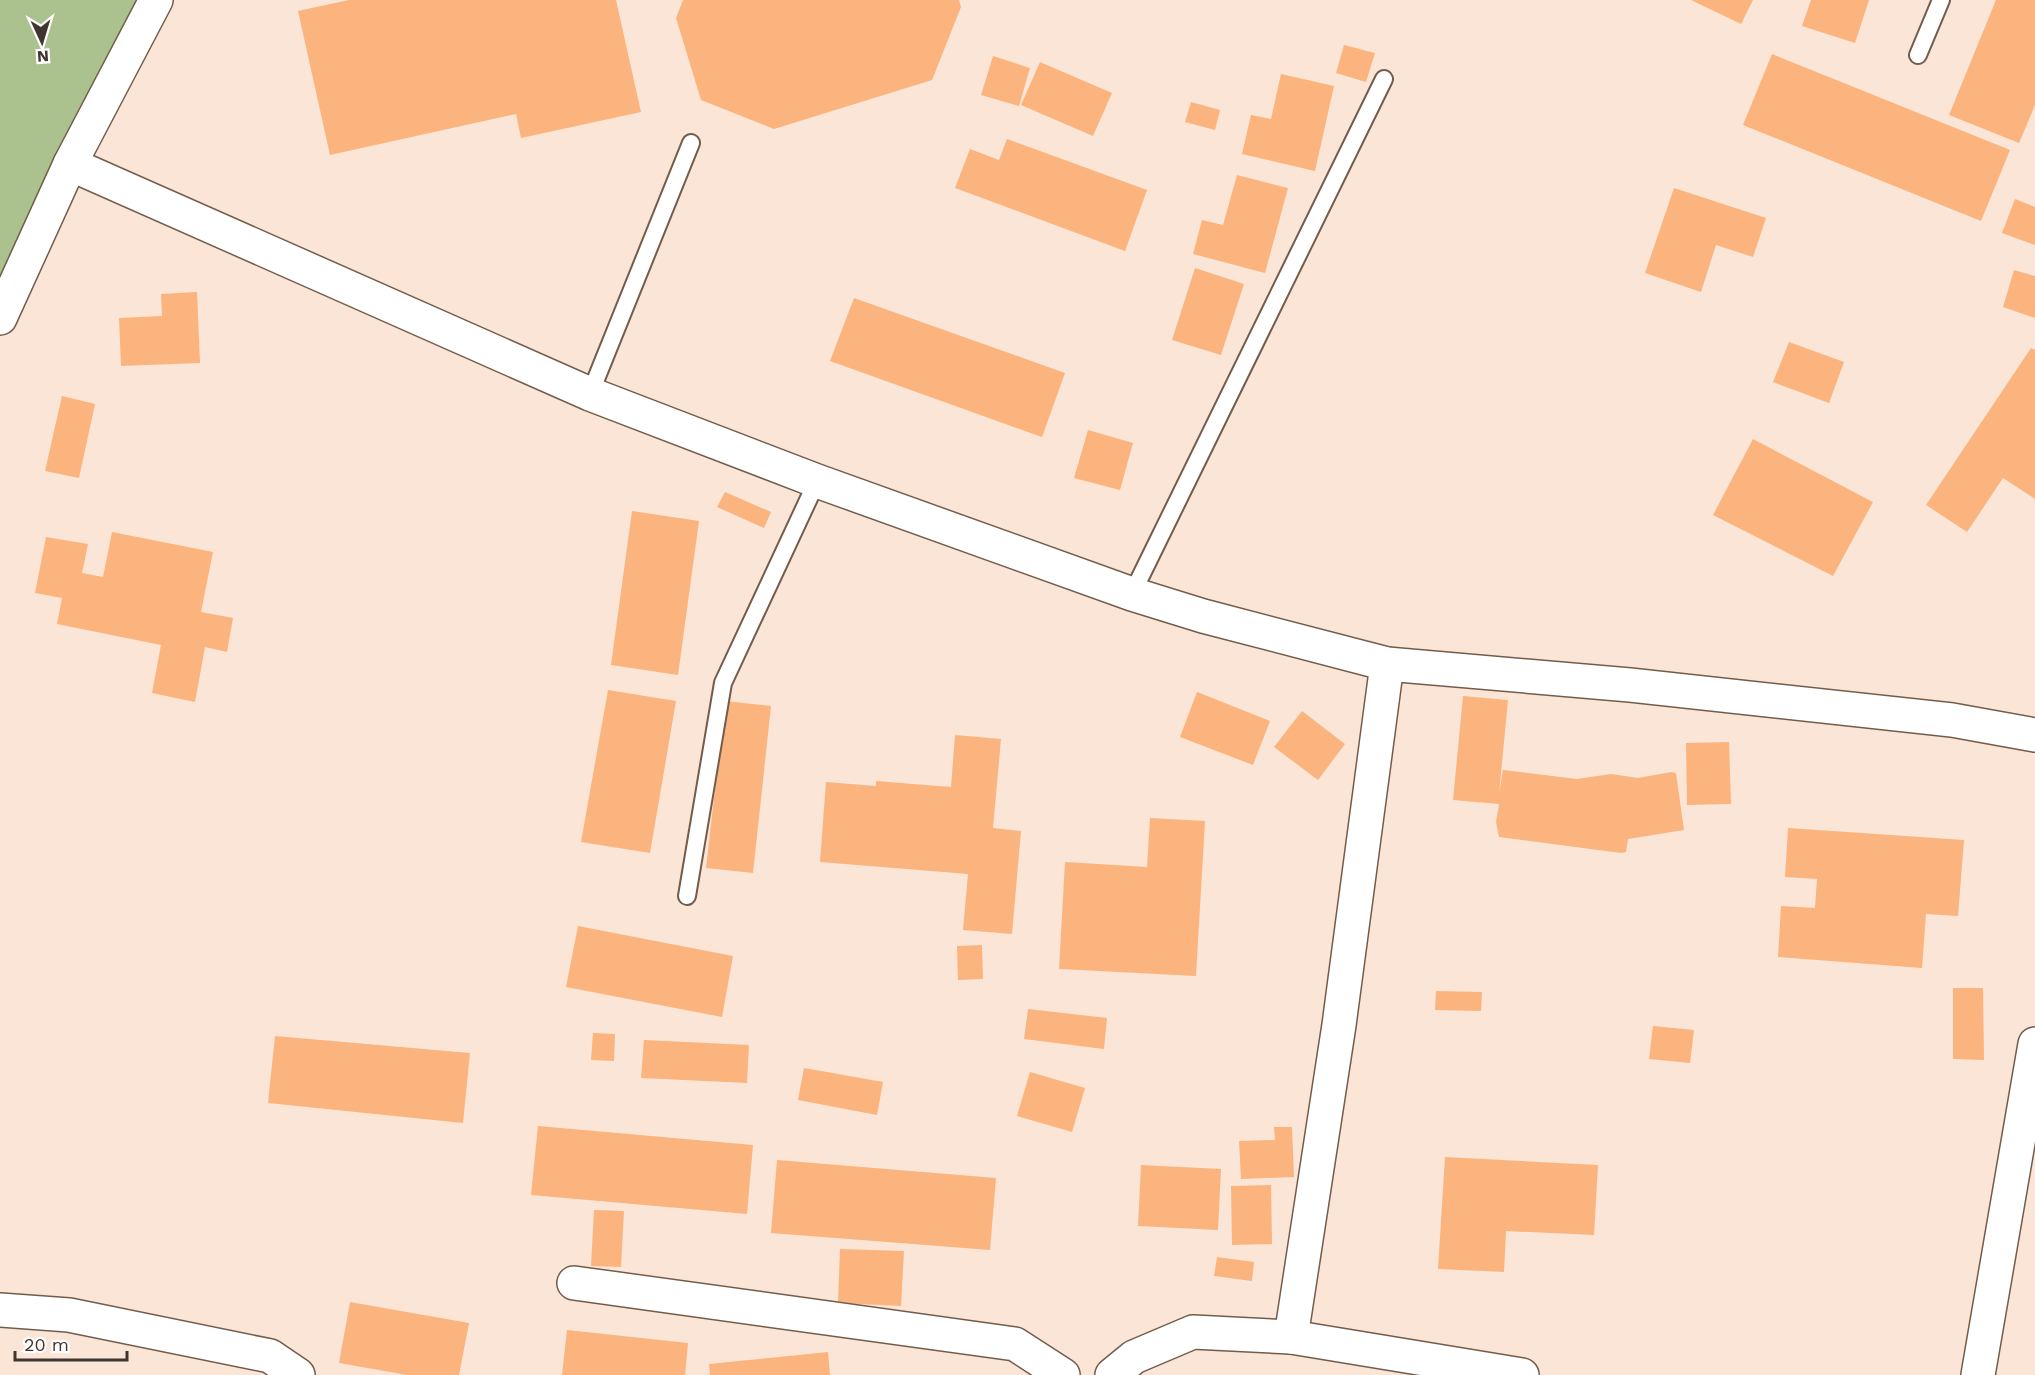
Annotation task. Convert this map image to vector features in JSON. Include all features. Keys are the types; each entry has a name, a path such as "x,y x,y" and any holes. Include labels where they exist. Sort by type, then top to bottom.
{"street":[{"path":"0,318 70,164 156,0"},
{"path":"70,164 590,394 816,481 1132,594 1203,616 1386,664 1630,685 1952,720 2035,735"},
{"path":"1291,1337 1340,1025 1386,664"},
{"path":"1978,1375 2035,1044"},
{"path":"574,1283 1015,1344 1063,1375"},
{"path":"0,1310 69,1315 270,1356 298,1375"},
{"path":"1112,1375 1134,1357 1193,1332 1291,1337 1522,1375"}],"lane":[{"path":"1918,55 1941,0"},
{"path":"1132,594 1384,79"},
{"path":"590,394 691,143"},
{"path":"687,896 723,683 816,481"}],"green space":[{"path":"0,0 149,0 0,334"}],"building":[{"path":"349,0 616,0 641,112 521,138 516,114 330,155 298,11"},
{"path":"683,0 959,0 961,7 932,80 774,129 701,100 676,18"},
{"path":"1691,0 1753,0 1741,24"},
{"path":"1811,0 1869,0 1855,43 1802,26"},
{"path":"1996,0 2035,0 2035,105 2019,143 1949,115"},
{"path":"1344,45 1375,53 1366,82 1336,73"},
{"path":"1772,54 2010,150 1981,221 1743,125"},
{"path":"993,56 1030,68 1019,106 981,95"},
{"path":"1040,62 1112,93 1093,136 1021,105"},
{"path":"1281,74 1334,86 1315,171 1242,154 1251,115 1271,119"},
{"path":"1191,102 1220,110 1215,130 1185,122"},
{"path":"1007,139 1147,190 1125,251 955,188 970,149 999,160"},
{"path":"1237,175 1288,188 1265,273 1193,254 1202,220 1223,225"},
{"path":"1674,188 1766,218 1753,257 1716,245 1701,292 1645,273"},
{"path":"2015,199 2035,207 2035,245 2002,233"},
{"path":"1195,268 1244,284 1221,355 1172,340"},
{"path":"2014,270 2035,276 2035,318 2003,307"},
{"path":"197,292 200,363 121,366 119,318 162,316 161,294"},
{"path":"854,298 1065,373 1042,437 830,361"},
{"path":"1789,342 1844,362 1829,403 1773,382"},
{"path":"2031,348 2035,350 2035,499 2003,478 1967,532 1926,505"},
{"path":"62,396 95,404 79,478 45,471"},
{"path":"1088,430 1133,443 1120,490 1074,478"},
{"path":"1753,439 1873,502 1833,576 1713,515"},
{"path":"725,492 771,512 764,528 717,507"},
{"path":"632,511 699,521 678,675 611,665"},
{"path":"112,532 213,552 201,612 233,618 227,652 205,647 195,702 152,693 161,645 57,624 62,598 35,593 46,537 88,544 82,573 103,577"},
{"path":"608,690 676,701 650,853 581,842"},
{"path":"1197,692 1270,721 1253,765 1180,737"},
{"path":"1463,696 1508,700 1499,794 1503,770 1577,779 1611,774 1638,778 1671,772 1676,773 1684,830 1628,839 1626,852 1621,853 1499,837 1496,822 1499,804 1453,800"},
{"path":"725,701 771,706 753,873 706,868"},
{"path":"1302,711 1345,744 1318,780 1274,747"},
{"path":"955,735 1001,739 993,828 1021,831 1012,934 963,930 968,874 820,862 826,782 876,786 876,781 951,787"},
{"path":"1729,742 1731,804 1687,805 1686,743"},
{"path":"1150,818 1205,821 1196,976 1059,969 1065,862 1147,867"},
{"path":"1788,828 1964,840 1958,916 1926,914 1922,968 1778,957 1781,906 1815,908 1817,879 1785,877"},
{"path":"578,926 733,956 722,1017 566,987"},
{"path":"982,945 983,979 958,980 957,946"},
{"path":"1953,988 1983,988 1984,1060 1953,1059"},
{"path":"1436,991 1482,992 1481,1011 1435,1010"},
{"path":"1028,1009 1107,1018 1104,1049 1024,1039"},
{"path":"1653,1026 1694,1030 1690,1063 1649,1059"},
{"path":"593,1033 615,1034 614,1061 591,1060"},
{"path":"275,1036 470,1053 463,1123 268,1103"},
{"path":"644,1040 749,1045 747,1083 641,1078"},
{"path":"804,1068 883,1082 877,1115 798,1100"},
{"path":"1030,1072 1085,1088 1072,1132 1017,1116"},
{"path":"538,1126 753,1145 747,1214 531,1195"},
{"path":"1274,1127 1292,1127 1294,1177 1241,1179 1239,1141 1275,1140"},
{"path":"1445,1157 1598,1165 1594,1235 1506,1231 1504,1272 1438,1269"},
{"path":"777,1160 996,1178 990,1250 771,1233"},
{"path":"1141,1165 1221,1169 1218,1230 1138,1226"},
{"path":"1271,1185 1272,1244 1232,1245 1231,1186"},
{"path":"594,1210 624,1211 621,1267 591,1266"},
{"path":"840,1249 904,1251 901,1306 838,1303"},
{"path":"1217,1257 1254,1262 1252,1281 1214,1276"},
{"path":"350,1302 469,1323 459,1375 407,1375 339,1363"},
{"path":"567,1330 688,1343 685,1375 562,1375"},
{"path":"828,1352 830,1375 710,1375 709,1364"}]}
